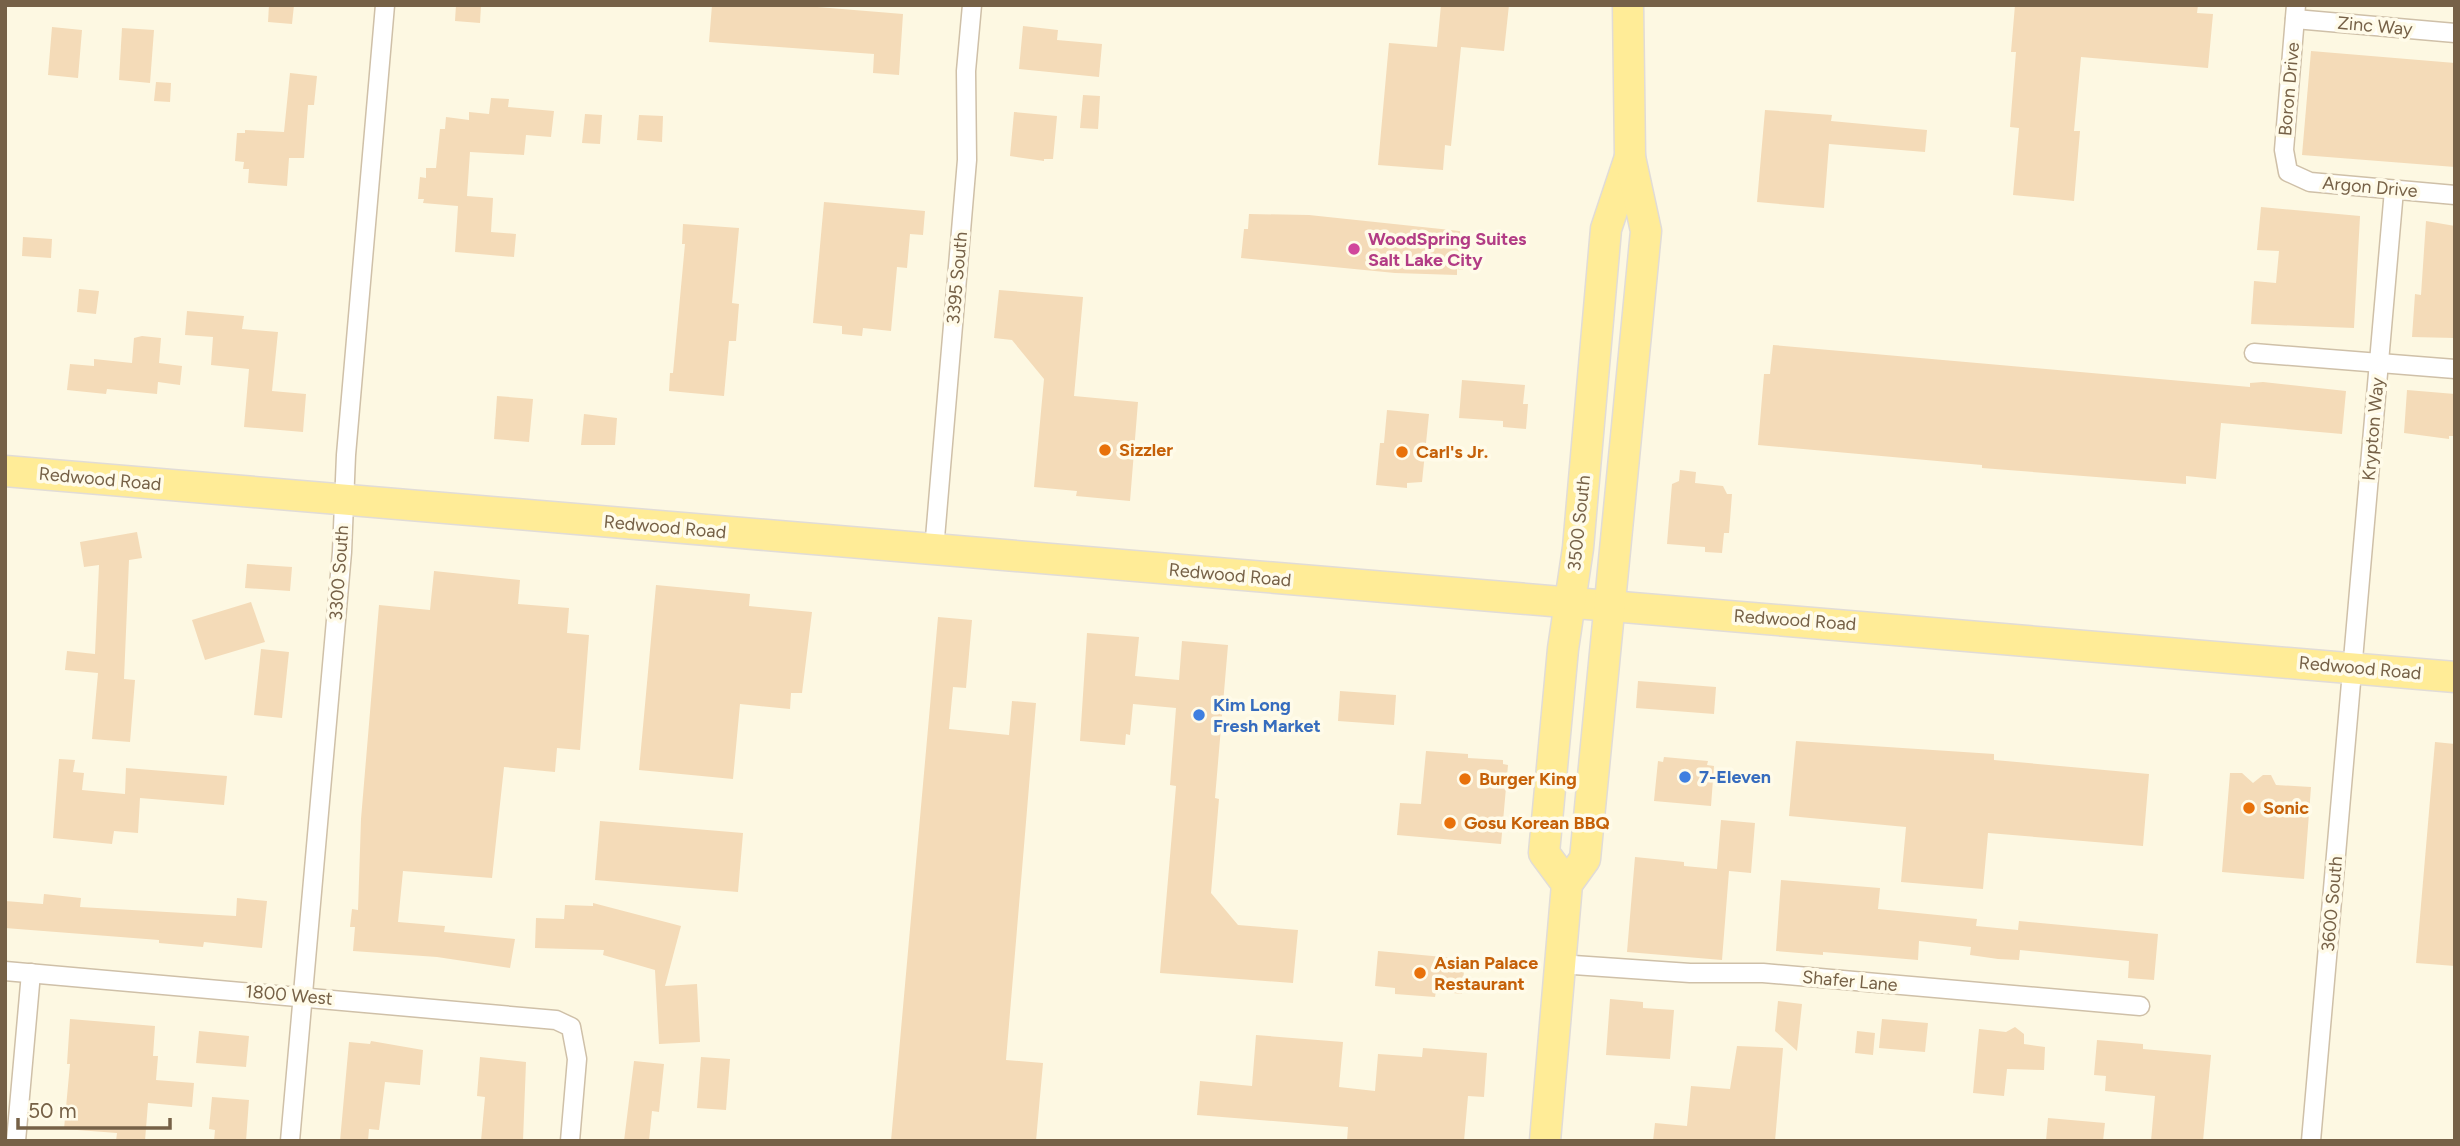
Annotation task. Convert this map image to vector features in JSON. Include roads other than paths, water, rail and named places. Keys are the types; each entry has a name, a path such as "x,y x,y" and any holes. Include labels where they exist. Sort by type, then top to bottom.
{"main road":[{"name":"3500 South","path":"1545,1141 1567,884 1585,859 1646,231 1630,157 1628,5"},
{"name":"3500 South","path":"1567,884 1544,853 1569,604 1578,548 1606,229 1630,157"},
{"name":"Redwood Road","path":"5,471 1569,604 1913,629 2455,677"}],"street":[{"name":"3300 South","path":"290,1141 384,5"},
{"name":"3395 South","path":"934,550 967,160 966,71 972,5"},
{"name":"Zinc Way","path":"2295,12 2455,33"},
{"name":"Boron Drive","path":"2288,172 2284,150 2295,12"},
{"name":"Argon Drive","path":"2288,172 2310,182 2455,195"},
{"name":"Krypton Way","path":"2353,668 2393,190"},
{"path":"2254,353 2455,369"},
{"name":"3600 South","path":"2311,1141 2353,668"},
{"name":"Shafer Lane","path":"1559,964 1690,973 1763,974 2140,1006"},
{"name":"1800 West","path":"5,971 541,1017 571,1027 577,1059 570,1141"},
{"path":"16,1141 31,973"}],"place":[{"name":"WoodSpring Suites Salt Lake City","path":"1354,249"},
{"name":"Sizzler","path":"1105,450"},
{"name":"Carl's Jr.","path":"1402,452"},
{"name":"Kim Long Fresh Market","path":"1199,715"},
{"name":"7-Eleven","path":"1685,777"},
{"name":"Burger King","path":"1465,779"},
{"name":"Sonic","path":"2249,808"},
{"name":"Gosu Korean BBQ","path":"1450,823"},
{"name":"Asian Palace Restaurant","path":"1420,973"}]}
